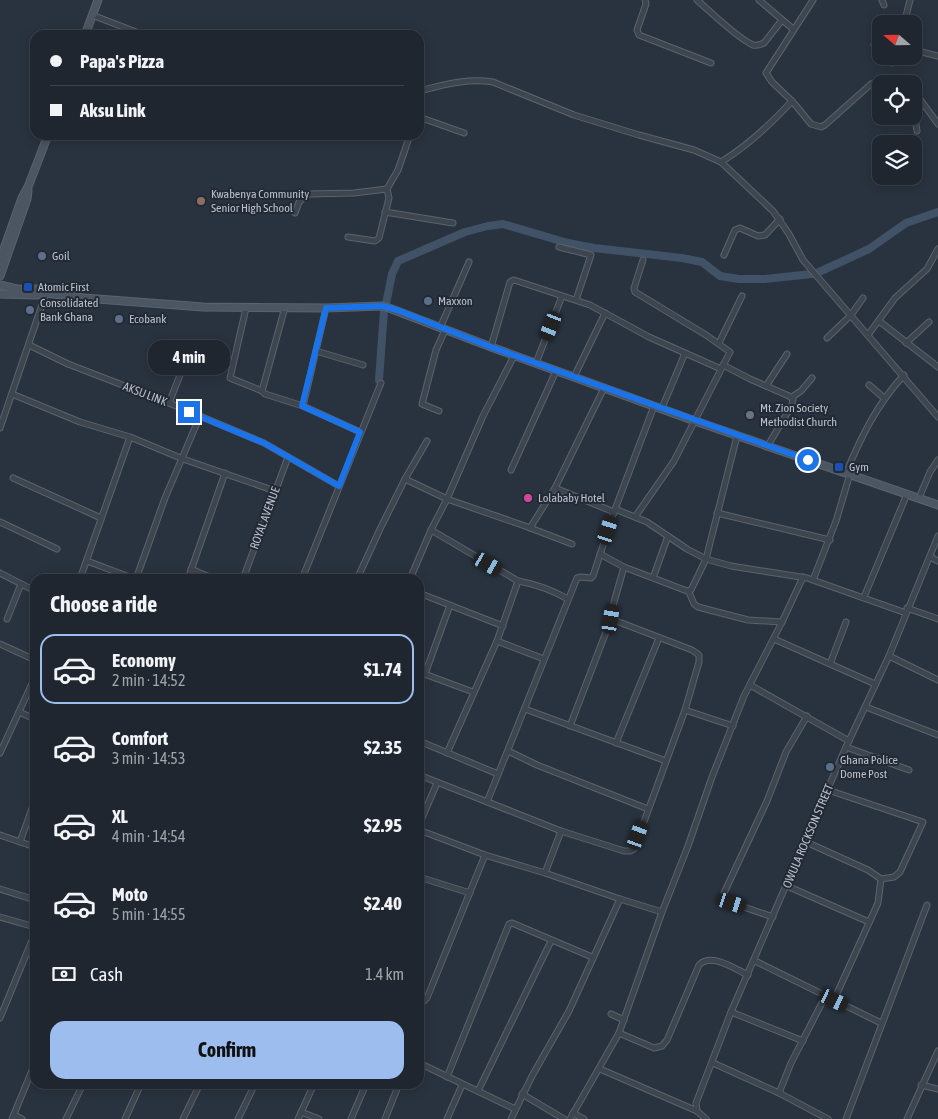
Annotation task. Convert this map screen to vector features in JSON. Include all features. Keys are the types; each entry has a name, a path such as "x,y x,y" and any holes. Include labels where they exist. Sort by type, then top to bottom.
{"main road":[{"path":"87,30 98,0"},
{"path":"0,260 22,198 46,140"},
{"path":"0,276 27,199 28,187"},
{"path":"0,285 84,298 188,306 246,308 382,306 397,310 514,356 767,447 938,505"},
{"path":"0,294 36,295 46,293"}],"street":[{"path":"645,0 646,4 637,30 639,35 711,63"},
{"path":"697,0 734,32 757,46 767,40 782,20"},
{"path":"759,0 794,29"},
{"path":"813,0 766,73 772,82 792,101 811,124 820,127 825,125 872,84"},
{"path":"906,15 910,0"},
{"path":"92,15 131,30"},
{"path":"922,52 938,55"},
{"path":"424,90 461,81 482,80 492,82 583,118 694,150 721,162 780,219 803,260 936,410 938,417"},
{"path":"721,162 735,154 765,130 792,101"},
{"path":"922,101 938,124"},
{"path":"424,119 464,133"},
{"path":"916,125 917,130"},
{"path":"348,237 375,241 379,238 389,198 387,189 398,170 408,140"},
{"path":"295,213 299,202 309,194 354,193 387,189"},
{"path":"385,212 453,223"},
{"path":"724,255 736,230 740,228 758,236 765,235 780,219"},
{"path":"559,247 591,255 576,300"},
{"path":"868,335 895,298 927,269 937,253"},
{"path":"635,516 674,461 730,352 719,343 635,292 634,288 643,260"},
{"path":"439,411 424,405 423,401 436,350 469,262"},
{"path":"491,347 512,280 576,300 605,313 648,337 792,397"},
{"path":"0,425 30,345 46,293"},
{"path":"536,363 562,296"},
{"path":"719,343 742,296"},
{"path":"827,338 851,315 864,298"},
{"path":"262,391 286,307"},
{"path":"246,308 230,378 265,394 302,406 360,432"},
{"path":"302,406 326,308"},
{"path":"574,377 605,313"},
{"path":"879,321 938,367"},
{"path":"906,343 929,322"},
{"name":"AKSU LINK","path":"30,345 68,364 169,403 264,443 339,486"},
{"path":"316,351 363,365"},
{"path":"662,408 685,353"},
{"path":"766,386 787,354"},
{"path":"412,574 483,416 514,356"},
{"path":"169,403 182,370"},
{"path":"511,470 556,371"},
{"path":"813,580 830,540 848,474 864,432 884,398 904,376"},
{"path":"792,397 801,391 812,378"},
{"path":"304,574 381,383"},
{"path":"869,385 884,398"},
{"path":"530,528 556,488 604,388"},
{"path":"12,394 80,422 130,437 183,459 275,491"},
{"path":"767,447 792,404 792,397"},
{"path":"487,802 578,577 592,578 654,406"},
{"path":"137,574 165,498 200,416"},
{"path":"689,592 706,559 737,436"},
{"path":"82,574 130,437"},
{"path":"359,574 380,528 427,440"},
{"name":"ROYAL AVENUE","path":"244,574 288,457"},
{"path":"919,498 930,472 938,460"},
{"path":"190,574 225,473"},
{"path":"13,478 101,518"},
{"path":"405,479 447,499 572,544"},
{"path":"556,488 635,516 706,559 738,567 802,577 938,619"},
{"path":"864,597 907,494"},
{"path":"717,513 830,540"},
{"path":"0,522 57,549"},
{"path":"431,530 518,581 531,583 568,599"},
{"path":"653,578 668,536"},
{"name":"OWULA ROCKSON STREET","path":"697,1111 696,1103 713,1063 731,1012 755,961 846,747 889,656 938,536"},
{"path":"600,554 624,567 689,592 694,604 698,606 748,620 782,622"},
{"path":"930,557 938,561"},
{"path":"87,561 122,574"},
{"path":"570,726 611,619 624,567"},
{"path":"192,569 203,574"},
{"path":"0,573 30,588"},
{"path":"584,1119 572,1116 619,1033 662,912 733,726 802,577"},
{"path":"447,753 497,641 518,581"},
{"path":"8,619 21,584"},
{"path":"424,595 502,626"},
{"path":"424,668 450,605"},
{"path":"424,777 562,832 630,851 634,849 685,710 699,662 698,655 692,650 611,619"},
{"path":"830,664 846,622"},
{"path":"616,743 659,638"},
{"path":"774,639 876,684"},
{"path":"497,641 544,659"},
{"path":"0,644 30,658"},
{"path":"889,656 938,680"},
{"path":"424,674 473,692"},
{"path":"750,686 849,741"},
{"path":"0,753 30,687"},
{"path":"866,707 938,735"},
{"path":"525,710 666,761"},
{"path":"685,710 733,726"},
{"path":"18,712 30,717"},
{"path":"773,917 732,903 726,900 724,893 767,801 786,752 807,716"},
{"path":"424,743 498,774"},
{"path":"846,747 909,770"},
{"path":"508,751 537,765 648,809"},
{"path":"424,813 437,783"},
{"path":"806,842 868,870 881,879 894,877 900,872 923,822 828,790"},
{"path":"20,842 30,814"},
{"path":"424,832 485,855 544,872 662,912"},
{"path":"544,872 562,832"},
{"path":"0,835 30,845"},
{"path":"424,1000 428,998 485,855"},
{"path":"424,879 470,893"},
{"path":"834,1000 878,903 881,879"},
{"path":"787,886 869,922"},
{"path":"0,889 30,898"},
{"path":"511,1119 522,1094 569,1011 620,899"},
{"path":"846,1119 927,905"},
{"path":"0,917 30,926"},
{"path":"447,1078 509,924 512,923 592,957"},
{"path":"478,1092 551,940"},
{"path":"0,1018 30,945"},
{"path":"619,1033 654,1048 662,1046 667,1040 702,961 712,959 748,975"},
{"path":"755,961 881,1023"},
{"path":"779,1093 791,1063 826,995"},
{"path":"731,1012 802,1041"},
{"path":"610,1014 624,1020"},
{"path":"907,1119 938,1051"},
{"path":"713,1063 779,1093 828,1119"},
{"path":"424,1066 515,1109"},
{"path":"600,1069 697,1111 706,1119"},
{"path":"22,1119 13,1117 30,1075"},
{"path":"447,1119 462,1085"},
{"path":"921,1085 938,1089"},
{"path":"66,1119 81,1089"},
{"path":"125,1119 139,1089"},
{"path":"183,1119 198,1089"},
{"path":"238,1119 253,1089"},
{"path":"298,1119 312,1089"},
{"path":"351,1119 364,1089"},
{"path":"385,1119 398,1089"},
{"path":"522,1094 564,1119"},
{"path":"301,1112 319,1119"}],"waterway":[{"path":"819,272 869,249 906,223 938,212"},
{"path":"386,304 392,274 398,261 465,232 503,224 568,243 594,248 702,262 720,276 739,279 765,279 812,274"},
{"path":"379,380 384,311"}],"place":[{"name":"Kwabenya Community Senior High School","path":"201,201"},
{"name":"Goil","path":"42,256"},
{"name":"Atomic First","path":"28,287"},
{"name":"Maxxon","path":"428,301"},
{"name":"Consolidated Bank Ghana","path":"30,310"},
{"name":"Ecobank","path":"119,319"},
{"name":"Mt. Zion Society Methodist Church","path":"750,415"},
{"name":"Gym","path":"839,467"},
{"name":"Lolababy Hotel","path":"528,498"},
{"name":"Ghana Police Dome Post","path":"830,767"}],"route":[{"path":"189,412 264,443 339,486 360,432 302,406 326,308 382,306 695,421 808,460"}]}
